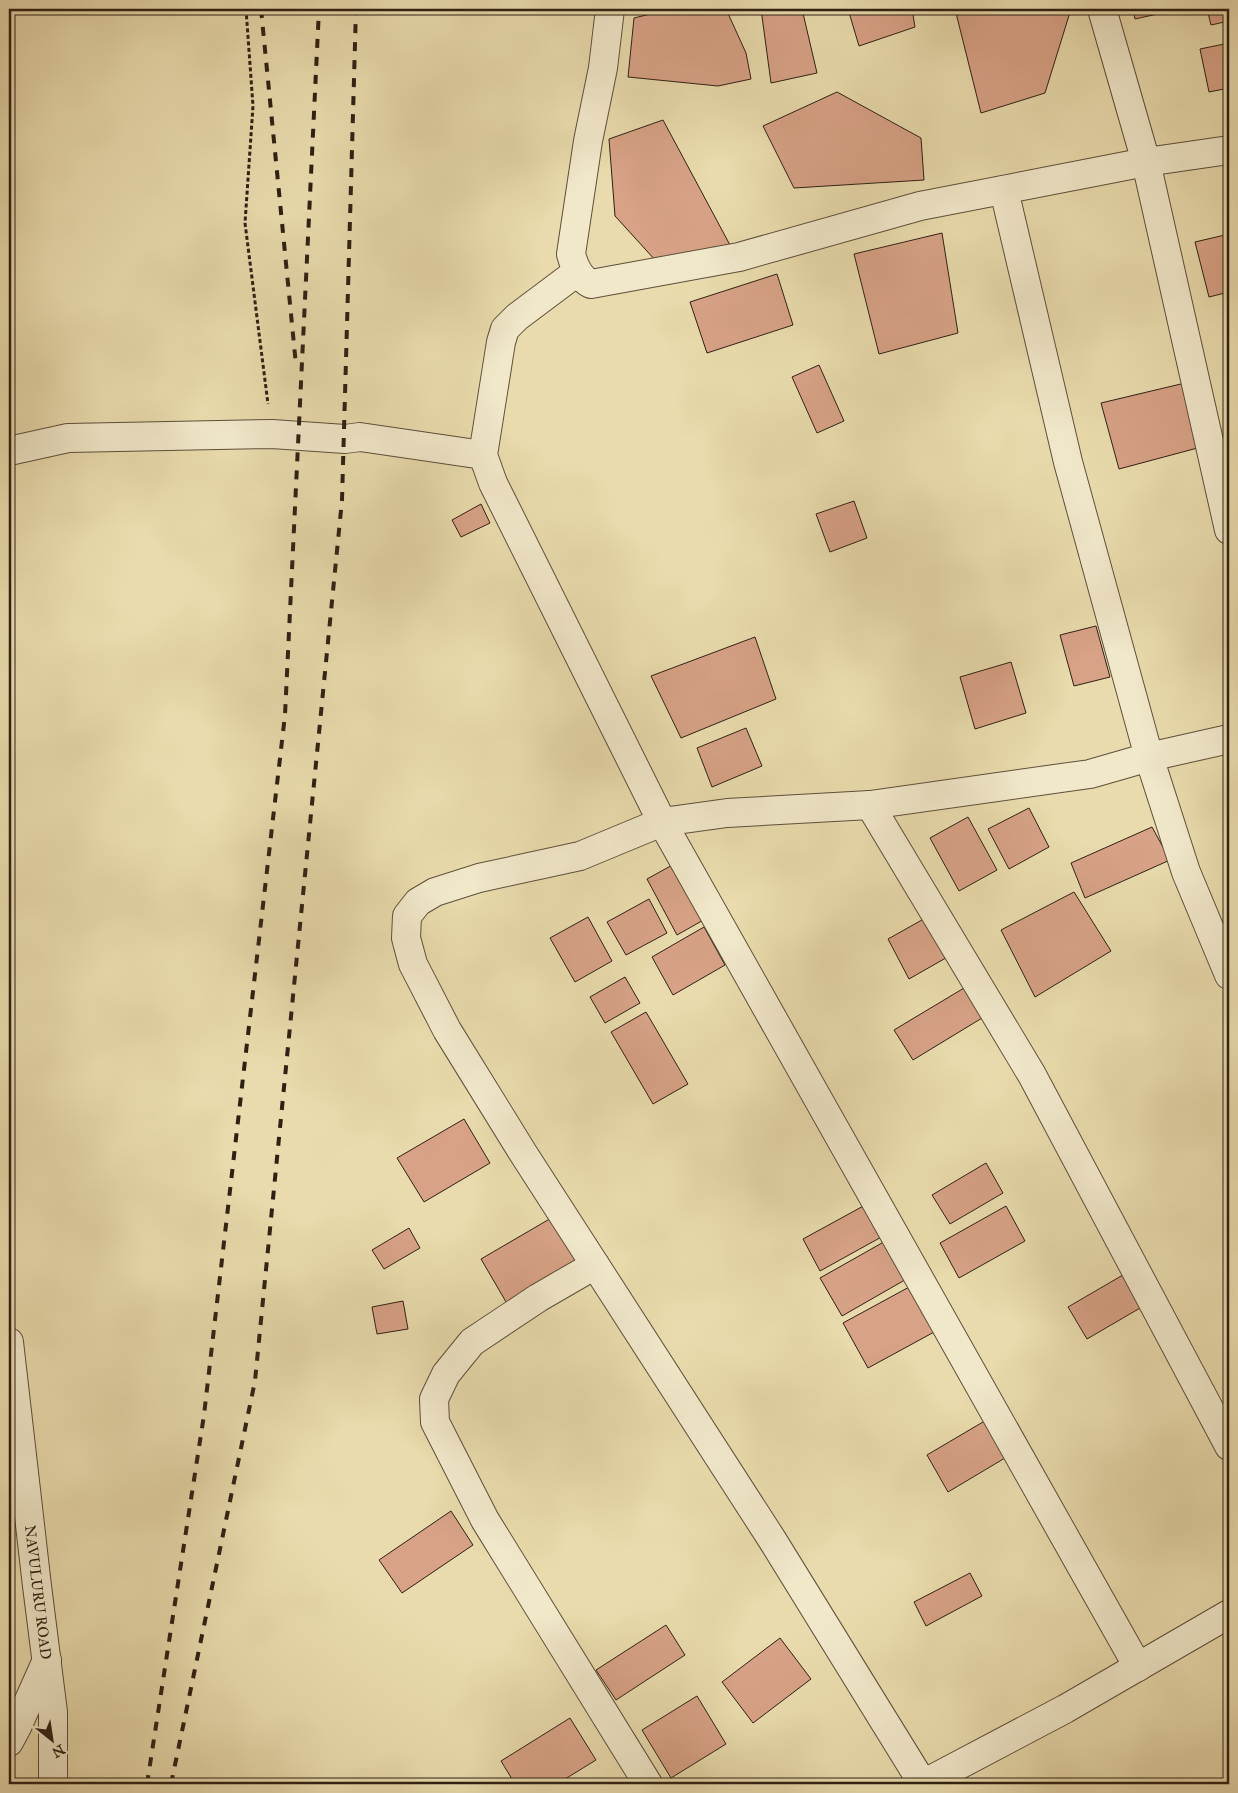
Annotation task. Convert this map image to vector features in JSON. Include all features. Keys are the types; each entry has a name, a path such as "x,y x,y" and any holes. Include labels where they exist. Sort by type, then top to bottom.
{"street":[{"path":"610,9 603,68 588,141 571,254 577,272 584,281 591,284 739,257 920,206 1146,162 1229,150"},
{"path":"1102,9 1146,162 1229,530"},
{"path":"1004,190 1068,462 1148,757 1186,872 1229,975"},
{"path":"577,272 517,317 506,329 501,342 483,455 501,502 662,822 1138,1668"},
{"path":"9,450 68,438 272,434 345,438 360,437 483,455"},
{"path":"1229,738 1148,757 1090,774 870,805 726,813 662,822 580,856 479,878 435,892 418,902 407,916 406,938 413,964 447,1030 523,1153 773,1541 923,1784 1065,1709 1229,1614"},
{"path":"870,805 1032,1075 1229,1446"},
{"path":"595,1265 538,1298 472,1342 446,1374 434,1399 435,1422 485,1520 648,1784"},
{"name":"NAVULURU ROAD","path":"9,1342 53,1712 54,1784"},
{"path":"9,1742 18,1727 46,1660"}],"path":[{"path":"246,9 253,106 245,224 272,434"}],"building":[{"path":"670,9 726,9 746,53 751,79 718,86 628,77 634,18"},
{"path":"761,9 802,9 817,73 771,83"},
{"path":"848,9 912,9 915,27 859,46"},
{"path":"955,9 1071,9 1045,93 981,113"},
{"path":"1133,9 1180,9 1135,19"},
{"path":"1207,9 1229,9 1229,21 1211,25"},
{"path":"1229,43 1229,88 1209,92 1200,49"},
{"path":"837,92 921,138 924,180 794,188 763,126"},
{"path":"663,120 730,245 656,261 615,216 609,139"},
{"path":"942,233 958,333 879,354 854,254"},
{"path":"1229,234 1229,292 1209,297 1195,242"},
{"path":"777,274 793,325 707,353 690,302"},
{"path":"819,365 844,421 817,433 792,377"},
{"path":"1185,383 1205,446 1119,469 1101,403"},
{"path":"854,501 867,538 830,552 816,514"},
{"path":"481,504 490,523 461,537 452,520"},
{"path":"1096,626 1110,677 1074,686 1060,635"},
{"path":"755,637 776,699 681,738 651,676"},
{"path":"1011,662 1026,713 975,729 960,677"},
{"path":"746,728 762,766 712,787 697,748"},
{"path":"1029,808 1049,847 1009,869 988,829"},
{"path":"968,817 997,870 959,891 930,838"},
{"path":"1152,827 1170,860 1085,898 1071,863"},
{"path":"676,863 707,918 677,935 647,879"},
{"path":"1074,892 1111,951 1035,997 1001,930"},
{"path":"649,899 667,933 626,955 607,922"},
{"path":"929,916 951,955 909,979 888,939"},
{"path":"588,917 612,961 575,982 550,938"},
{"path":"704,927 725,965 673,995 652,957"},
{"path":"625,977 640,1003 605,1023 590,997"},
{"path":"969,985 987,1015 913,1060 894,1030"},
{"path":"646,1012 688,1084 653,1104 611,1032"},
{"path":"464,1119 490,1163 424,1202 397,1158"},
{"path":"986,1163 1003,1193 950,1224 932,1195"},
{"path":"867,1204 885,1235 820,1271 803,1239"},
{"path":"1006,1206 1025,1241 959,1278 940,1243"},
{"path":"553,1217 579,1262 509,1307 481,1259"},
{"path":"409,1228 420,1248 384,1269 372,1250"},
{"path":"889,1239 910,1277 842,1316 820,1278"},
{"path":"1128,1272 1147,1304 1087,1339 1068,1307"},
{"path":"911,1286 936,1331 868,1368 843,1323"},
{"path":"403,1301 408,1329 377,1334 372,1307"},
{"path":"988,1419 1010,1455 948,1492 927,1455"},
{"path":"451,1511 473,1545 402,1593 379,1560"},
{"path":"970,1573 982,1596 926,1626 914,1602"},
{"path":"666,1625 685,1655 616,1700 596,1670"},
{"path":"780,1638 811,1679 753,1723 722,1682"},
{"path":"697,1696 726,1744 671,1778 642,1730"},
{"path":"570,1718 596,1760 557,1784 515,1784 501,1761"}],"railway":[{"path":"261,9 296,365"},
{"path":"147,1784 204,1415 285,715 319,9"},
{"path":"171,1784 255,1381 342,500 356,9"}]}
